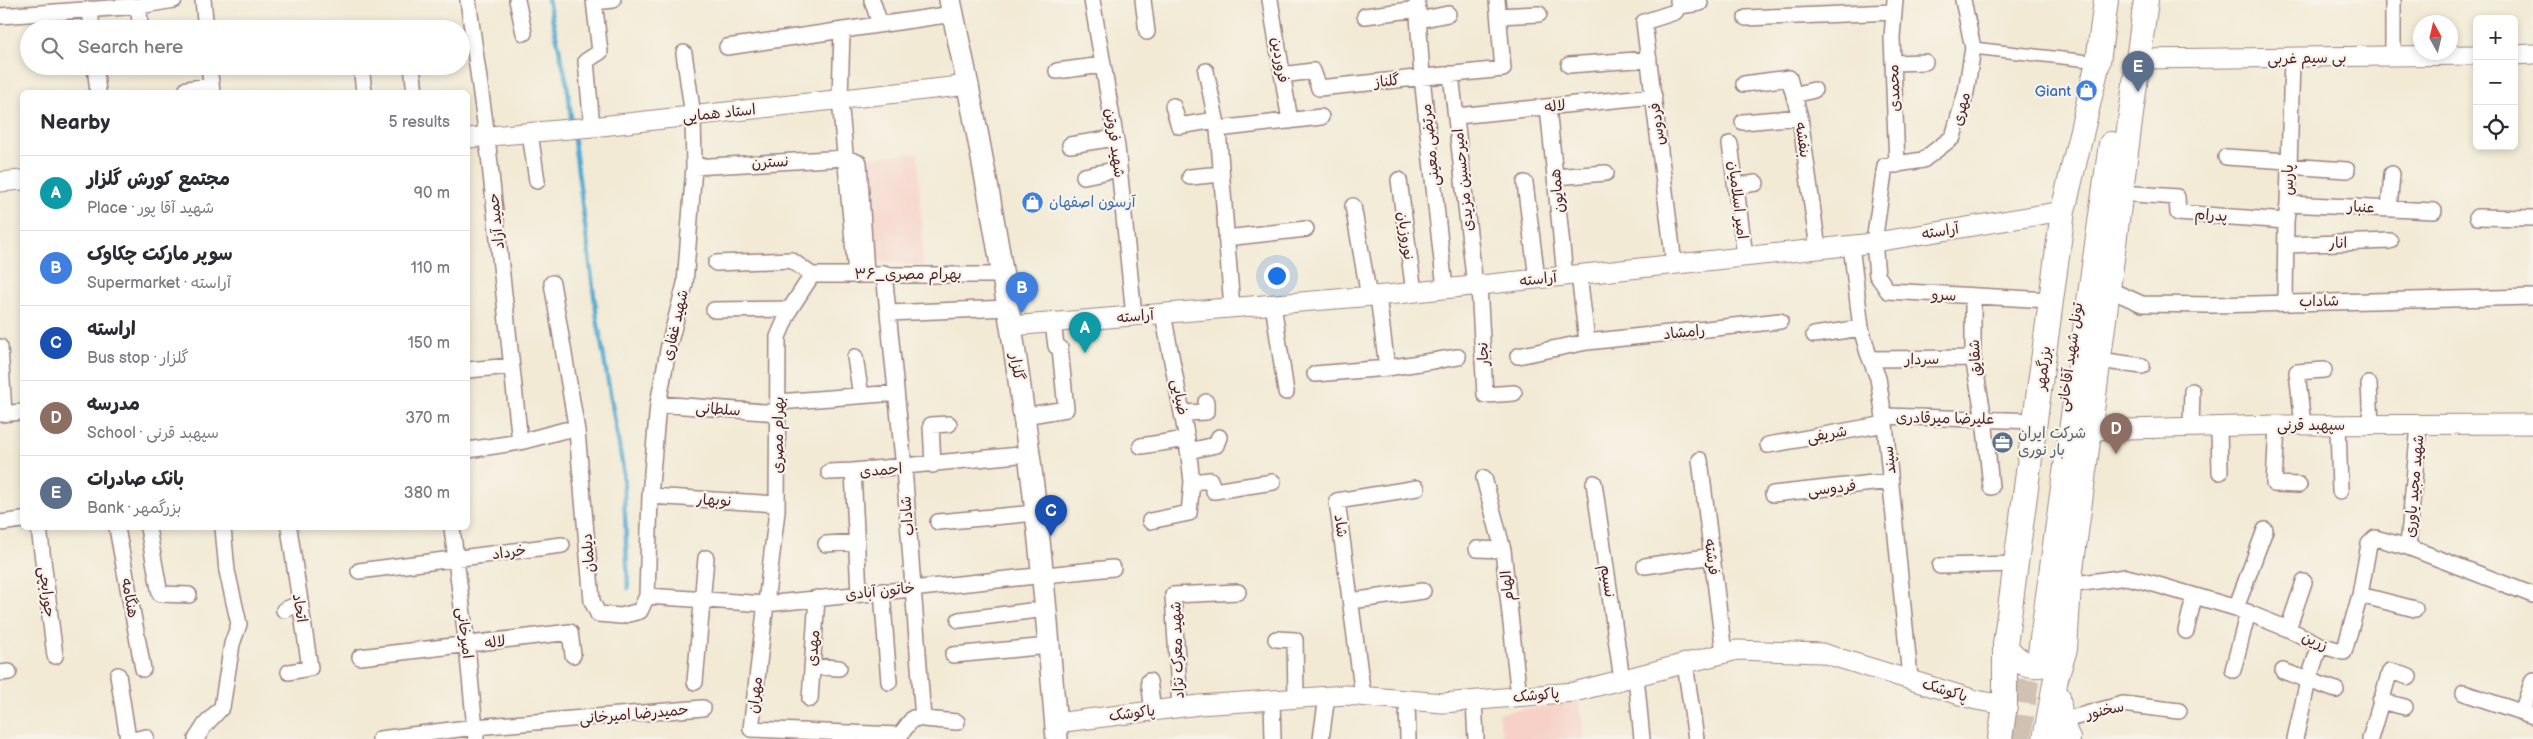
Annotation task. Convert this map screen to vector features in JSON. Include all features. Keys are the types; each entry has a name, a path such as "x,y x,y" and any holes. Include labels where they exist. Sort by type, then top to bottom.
{"main road":[{"name":"بزرگمهر","path":"2000,727 2005,645 2063,211 2098,62 2106,0"},
{"path":"2045,739 2056,678 2064,649 2069,585 2146,0"},
{"name":"گلزار","path":"951,7 969,85 1003,274 1024,416 1043,574 1057,731"},
{"name":"تونل شهید آقاخانی","path":"2098,62 2100,136 2036,652 2112,135 2138,59"},
{"path":"2005,645 2010,654 2018,661 2039,666 2058,657 2064,649"},
{"path":"2056,678 2064,730"}],"street":[{"path":"0,16 139,6 174,0"},
{"path":"203,0 205,20"},
{"name":"حمید آزاد","path":"468,0 487,137 520,442"},
{"path":"517,0 524,33"},
{"path":"592,127 586,60 600,52 594,1 613,0"},
{"path":"872,0 880,24"},
{"name":"شهید فروتن","path":"1092,0 1115,138 1134,316"},
{"path":"1143,0 1147,32"},
{"name":"فروردین","path":"1270,0 1290,121"},
{"path":"1497,0 1499,16 1539,14"},
{"name":"مهری","path":"1897,164 1922,160 1953,137 1966,92 1973,48 1964,0"},
{"path":"2393,0 2393,56"},
{"name":"فردوس","path":"1674,264 1644,22 1675,12 1678,3 1700,3"},
{"path":"1746,18 1894,4"},
{"name":"محمدی","path":"1894,4 1893,63 1897,164"},
{"path":"139,6 140,20"},
{"path":"727,47 880,24 951,7"},
{"path":"90,9 91,20"},
{"path":"1365,16 1418,10 1448,14"},
{"name":"مرتضی معینی","path":"1418,10 1422,77 1445,289"},
{"name":"گلناز","path":"1282,75 1313,71 1320,88 1503,70 1499,16"},
{"path":"842,30 840,100 861,274"},
{"path":"1973,48 2098,62"},
{"name":"شهید غفاری","path":"646,596 650,496 658,404 669,346 685,284 694,166 693,116 684,54"},
{"path":"2518,55 2533,54"},
{"name":"بی سیم غربی","path":"2138,59 2292,59 2473,55"},
{"path":"1569,66 1649,59"},
{"name":"پارس","path":"2285,302 2292,59"},
{"path":"1893,63 1925,62"},
{"path":"1057,70 1103,65"},
{"path":"1206,71 1217,125 1232,308"},
{"name":"امیرحسین مزیدی","path":"1451,74 1477,286"},
{"path":"97,75 98,90"},
{"path":"187,90 211,89 210,75"},
{"path":"362,75 364,90"},
{"path":"413,75 415,90"},
{"name":"بنفشه","path":"1744,84 1790,78 1800,117 1818,248"},
{"name":"استاد همایی","path":"470,138 592,127 969,85"},
{"path":"1794,95 1814,90"},
{"name":"لاله","path":"1457,116 1654,96"},
{"path":"1173,106 1179,126 1290,121 1321,117"},
{"name":"همایون","path":"1548,107 1555,177 1572,275"},
{"path":"1743,122 1800,117"},
{"path":"535,132 537,181"},
{"path":"1070,145 1115,138"},
{"name":"امیر اسلامیان","path":"1730,144 1745,256"},
{"path":"2226,157 2347,170"},
{"name":"نسترن","path":"694,166 846,158"},
{"path":"1874,242 1885,166 1897,164"},
{"path":"1084,176 1119,170"},
{"path":"1555,177 1606,173"},
{"path":"1190,177 1221,174"},
{"path":"2389,208 2392,174"},
{"path":"0,182 20,180"},
{"name":"نوروزیان","path":"1399,180 1414,292"},
{"path":"1525,183 1537,279"},
{"path":"1736,186 1756,183"},
{"name":"پدرام","path":"2121,193 2177,196 2178,213 2286,221"},
{"name":"عنبار","path":"2288,204 2434,211"},
{"path":"1353,206 1374,296 1387,368"},
{"name":"آراسته","path":"1009,317 1053,323 1477,286 1851,245 2063,211"},
{"path":"2477,217 2533,218"},
{"path":"1226,238 1306,229"},
{"name":"انار","path":"2287,245 2390,241"},
{"name":"سرو","path":"1874,242 1877,275 1888,291 2051,300"},
{"name":"سپند","path":"1851,245 1861,328 1878,378 1884,420 1910,678"},
{"path":"716,263 790,260 812,275"},
{"name":"۳۶_بهرام مصری","path":"812,275 884,273 1003,274"},
{"name":"شاداب","path":"884,273 904,468 923,719"},
{"name":"بهرام مصری","path":"766,604 777,504 778,337 790,309 812,275"},
{"path":"1572,275 1587,342"},
{"name":"دیلمان","path":"552,283 577,431 592,601 598,614 621,616 640,611 646,596"},
{"name":"نجار","path":"1477,286 1485,394 1514,393"},
{"name":"شاداب","path":"2108,289 2142,304 2212,305 2533,297"},
{"name":"شقایق","path":"1972,296 1973,358 1984,418 1991,487"},
{"path":"1273,304 1286,392"},
{"path":"714,310 790,309"},
{"path":"888,313 1009,317"},
{"name":"ضیایی","path":"1150,521 1188,513 1192,482 1183,413 1162,314"},
{"name":"رامشاد","path":"1518,356 1587,342 1780,321"},
{"path":"1024,416 1066,409 1060,348 1056,346 1053,323"},
{"path":"1814,335 1861,328"},
{"path":"0,347 2,414 20,412"},
{"path":"855,357 861,396"},
{"path":"1315,374 1387,368 1458,357"},
{"name":"سردار","path":"1871,359 1973,358"},
{"path":"2099,360 2142,366"},
{"path":"470,370 511,366"},
{"path":"2303,425 2298,372 2324,370"},
{"path":"2369,384 2370,425"},
{"path":"2191,428 2192,391"},
{"name":"سلطانی","path":"658,404 778,407 861,396 896,394"},
{"path":"1183,413 1206,412 1206,402"},
{"name":"علیرضا میرقادری","path":"1884,420 1984,418 2036,421"},
{"name":"شریفی","path":"1768,444 1884,420"},
{"path":"934,465 931,425 949,424"},
{"name":"سپهبد قرنی","path":"2090,430 2277,425 2533,424"},
{"path":"2277,425 2274,484 2299,485"},
{"path":"2338,425 2340,491"},
{"name":"شهید مجید یاوری","path":"2408,547 2419,425"},
{"path":"2219,427 2220,472"},
{"path":"470,450 520,442 566,430 577,431"},
{"path":"1141,446 1216,445 1219,437"},
{"name":"احمدی","path":"859,593 853,471 904,468 1029,454"},
{"name":"فرشته","path":"1700,460 1724,653"},
{"path":"829,472 853,471"},
{"name":"الهام","path":"1484,478 1503,550 1519,697"},
{"path":"1192,482 1210,480 1214,491 1273,482"},
{"name":"فردوسی","path":"1773,494 1891,481"},
{"name":"نسیم","path":"1594,483 1629,678"},
{"name":"شاد","path":"1363,696 1337,502 1417,488"},
{"name":"نوبهار","path":"650,496 777,504"},
{"path":"938,522 1036,513"},
{"path":"0,523 20,520"},
{"name":"جورابچی","path":"39,530 55,656"},
{"name":"هنگامه","path":"117,530 143,669"},
{"path":"148,530 160,594 189,595"},
{"path":"196,739 204,725 222,707 232,644 239,624 227,571 223,530"},
{"name":"اتحاد","path":"289,530 310,668 289,672"},
{"name":"امیرخانی","path":"452,530 476,733"},
{"path":"2233,670 2242,610 2264,530"},
{"name":"زرین","path":"2069,585 2126,577 2242,610 2320,645 2344,652 2360,595 2369,544 2375,538 2408,547 2533,595"},
{"path":"826,544 857,542"},
{"name":"خرداد","path":"358,571 562,545"},
{"path":"1477,549 1503,550"},
{"path":"1645,566 1712,556"},
{"path":"695,682 706,558"},
{"path":"1940,566 2016,564"},
{"name":"خاتون آبادی","path":"646,596 766,604 913,587 1112,568"},
{"path":"2288,629 2304,582"},
{"path":"882,591 889,682"},
{"path":"1351,601 1423,591"},
{"name":"شهید معرک نژاد","path":"1180,708 1173,595 1238,592"},
{"path":"2360,595 2415,609"},
{"path":"2186,631 2194,597"},
{"name":"مهدی","path":"810,698 817,598"},
{"path":"284,610 300,604"},
{"name":"مهران","path":"766,604 751,729 898,737"},
{"path":"959,620 1046,610"},
{"name":"لاله","path":"360,657 467,646 570,632 573,655"},
{"path":"1276,639 1295,640 1296,698"},
{"path":"2295,739 2308,681 2320,645"},
{"path":"953,655 1049,646"},
{"name":"پاکوشک","path":"1057,731 1153,711 1296,698 1363,696 1443,703 1574,692 1737,650 1822,653 1910,678 1976,700 2000,727"},
{"path":"1685,664 1696,739"},
{"path":"812,666 838,668"},
{"path":"2283,671 2336,690"},
{"path":"2370,739 2390,671 2409,677"},
{"path":"118,675 128,739"},
{"path":"1629,678 1642,739"},
{"path":"2464,693 2527,714 2533,680"},
{"path":"1150,681 1153,711"},
{"path":"1321,739 1326,696"},
{"path":"1272,700 1273,739"},
{"path":"1407,700 1408,739"},
{"path":"1474,700 1476,739"},
{"path":"2380,701 2405,707"},
{"name":"سخنور","path":"2064,730 2122,704 2179,711"},
{"name":"حمیدرضا امیرخانی","path":"380,739 476,733 702,708"},
{"path":"898,737 913,718 957,722"}],"shaded area":[{"path":"918,153 923,266 869,259 865,159"},
{"path":"1579,702 1585,739 1503,739 1498,713"}],"waterway":[{"path":"548,0 567,83 572,125"},
{"path":"573,133 597,318 623,468 628,588"}],"tunnel":[{"path":"2019,739 2031,651"}],"place":[{"name":"Giant","path":"2087,91"},
{"name":"بانک صادرات","path":"2138,92"},
{"name":"آرسون اصفهان","path":"1033,202"},
{"name":"سوپر مارکت چکاوک","path":"1022,313"},
{"name":"مجتمع کورش گلزار","path":"1085,353"},
{"name":"شرکت ایران بار نوری","path":"2002,442"},
{"name":"مدرسه","path":"2116,454"},
{"name":"اراسته","path":"1051,536"}]}
